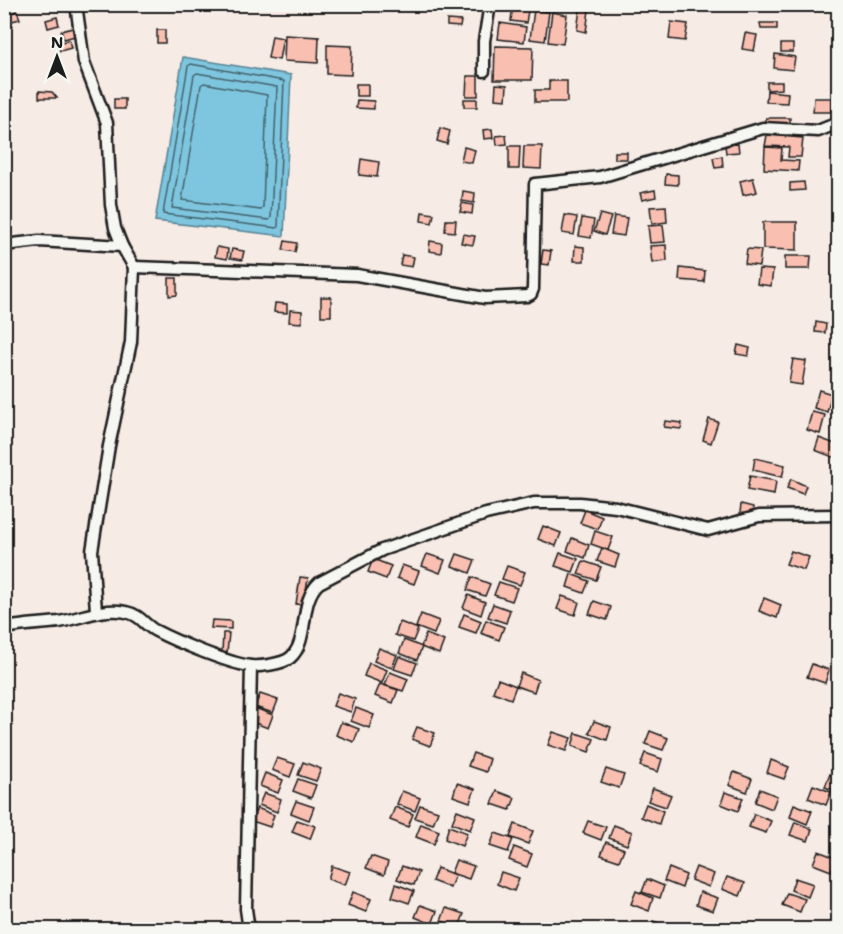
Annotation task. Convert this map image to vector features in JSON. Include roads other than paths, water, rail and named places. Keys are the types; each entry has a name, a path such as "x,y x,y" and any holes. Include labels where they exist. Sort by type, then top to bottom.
{"street":[{"path":"76,4 84,62 106,123 111,205 122,246 134,267 131,342 109,446 92,551 96,611"},
{"path":"484,71 484,42 489,4"},
{"path":"134,267 357,275 485,298 527,296 533,289 535,184 600,177 763,128 818,131 838,123"},
{"path":"4,245 39,241 122,246"},
{"path":"4,628 61,621 96,611 125,611 139,616 153,630 222,658 251,666 274,663 291,657 298,647 306,606 313,589 319,583 382,550 486,514 534,503 580,503 616,507 708,531 759,516 838,515"},
{"path":"249,930 246,909 251,666"}],"water":[{"path":"183,57 291,75 284,236 155,221"}]}
